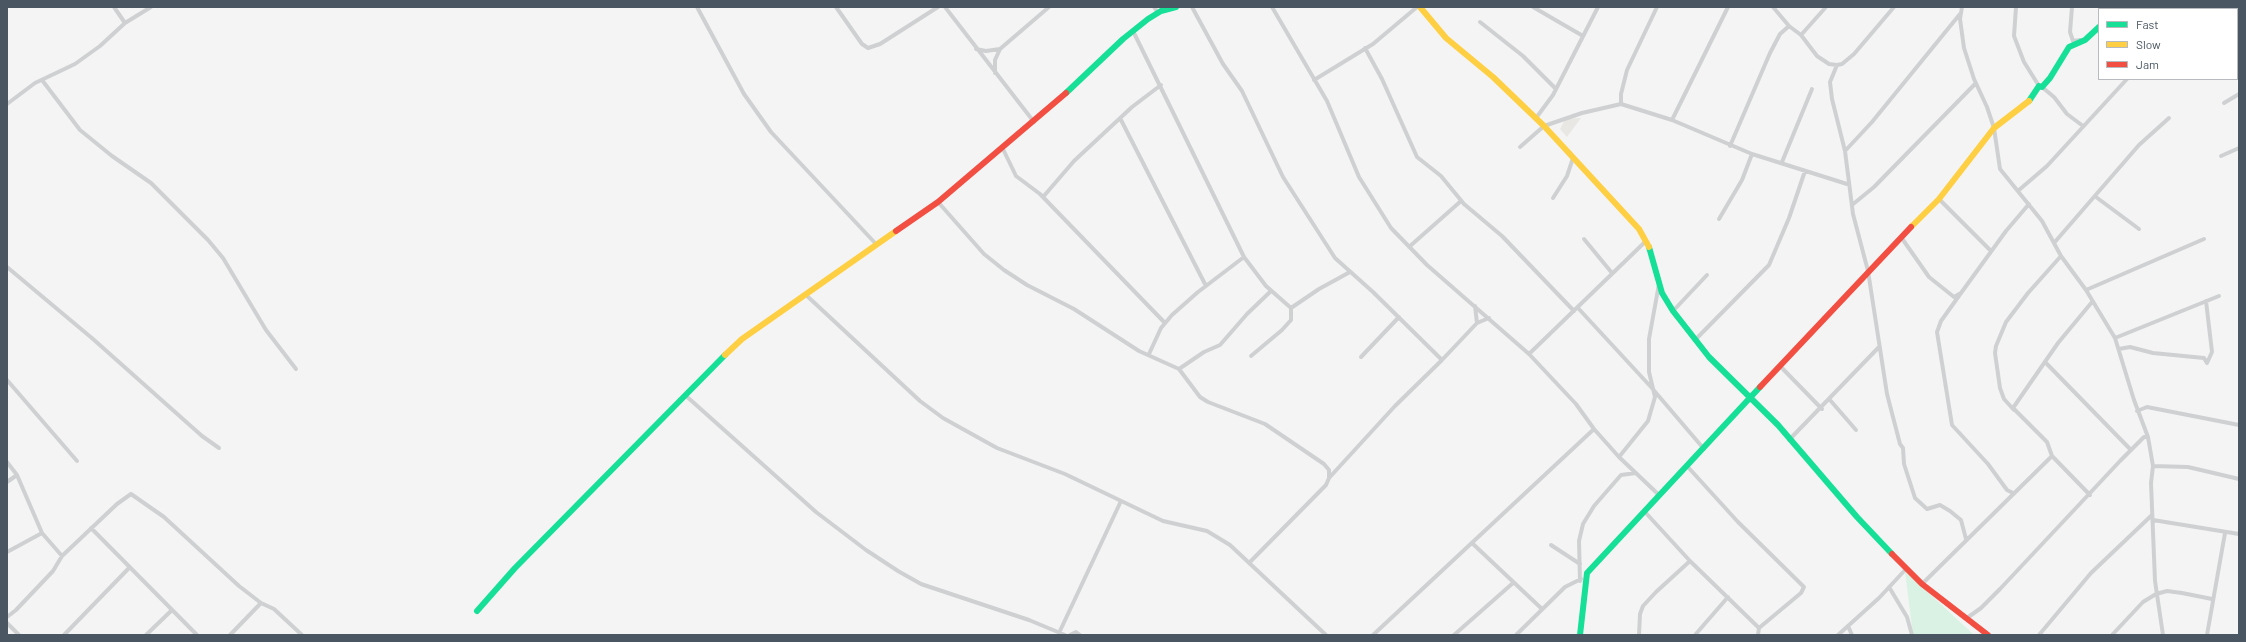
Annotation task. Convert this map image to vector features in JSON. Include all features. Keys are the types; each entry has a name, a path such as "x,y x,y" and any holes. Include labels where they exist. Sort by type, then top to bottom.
{"street":[{"path":"114,7 125,23"},
{"path":"7,104 42,80 75,64 100,46 125,23 151,7"},
{"path":"697,7 744,94 771,132 876,244"},
{"path":"836,7 862,44 868,48 880,44 938,7"},
{"path":"945,7 995,74 1034,122"},
{"path":"995,74 995,60 1000,49 1049,7"},
{"path":"1154,7 1158,13"},
{"path":"476,611 521,562 742,339 938,202 1034,122 1081,76 1133,31 1158,13 1176,7"},
{"path":"1192,7 1223,64 1242,91 1283,177 1335,258 1442,360"},
{"path":"1272,7 1327,101 1366,190 1391,228 1427,265 1529,354 1576,404 1594,429 1619,457 1658,495"},
{"path":"1314,80 1379,40 1419,7 1446,38 1493,77 1544,126 1640,229 1646,241 1662,293 1673,311 1695,340 1749,398 1778,425 1789,440 1906,569 1922,584 1988,635"},
{"path":"1533,7 1582,36"},
{"path":"1536,118 1556,89 1598,7"},
{"path":"1621,104 1620,94 1627,70 1657,7"},
{"path":"1672,120 1728,7"},
{"path":"1773,7 1789,26 1801,35 1817,56 1829,64 1837,65 1842,64 1854,54 1894,7"},
{"path":"1801,35 1826,7"},
{"path":"1962,7 1961,13 1964,48 1994,128 2000,169 2019,190 2042,221 2061,256 2086,290 2115,338 2137,410 2148,437 2153,466 2152,517 2156,594 2163,635"},
{"path":"2016,7 2014,36 2024,62 2041,86 2054,97 2066,114 2083,126"},
{"path":"2072,7 2070,32 2073,41"},
{"path":"1845,151 1872,122 1961,13"},
{"path":"1480,22 1523,56 1556,89"},
{"path":"1730,146 1770,53 1780,34 1789,26"},
{"path":"2069,47 2085,40 2098,28"},
{"path":"1133,31 1161,85 1244,257 1271,291 1291,308 1291,320 1282,330 1251,356"},
{"path":"2073,41 2085,40"},
{"path":"1516,635 1565,587 1575,581 1580,581 1645,512 1658,495 1704,449 1749,398 1781,367 1868,271 1938,199 1994,128 2028,102 2041,86 2050,78 2073,41"},
{"path":"1365,48 1382,79 1417,157 1441,176 1461,202 1502,236 1576,310 1651,387 1704,449"},
{"path":"976,49 986,51 1000,49"},
{"path":"1837,65 1830,82 1845,151 1848,184 1852,205 1868,271 1887,394 1900,444 1903,448 1904,464 1915,498 1927,508 1940,506 1950,511 1961,520 1966,539"},
{"path":"42,80 80,130 112,156 151,183 208,240 223,258 266,330 296,369"},
{"path":"2019,190 2047,166 2126,80"},
{"path":"1852,205 1874,187 1976,83"},
{"path":"1043,197 1074,161 1144,96 1161,85"},
{"path":"1782,162 1812,89"},
{"path":"2224,103 2239,94"},
{"path":"1520,147 1544,126 1582,113 1621,104 1672,120 1730,146 1752,154 1782,162 1805,171 1848,184"},
{"path":"1120,118 1206,286"},
{"path":"2054,243 2140,146 2169,118"},
{"path":"2221,156 2239,148"},
{"path":"1003,149 1016,176 1043,197 1165,323"},
{"path":"1719,219 1742,180 1752,154"},
{"path":"1553,198 1567,176 1573,158"},
{"path":"1695,340 1769,265 1777,249 1805,171"},
{"path":"2096,197 2138,229"},
{"path":"1938,199 1991,251"},
{"path":"938,202 984,254 1004,270 1149,354 1179,369 1200,397 1246,418 1265,424 1324,464 1329,470 1329,478"},
{"path":"1409,247 1461,202"},
{"path":"2013,493 2007,490 1988,464 1952,425 1937,332 1941,321 1991,251 2030,204"},
{"path":"1901,237 1929,277 1951,296 1954,297 1961,293"},
{"path":"1584,239 1612,273"},
{"path":"2086,290 2204,239"},
{"path":"1529,354 1646,241"},
{"path":"2061,256 2028,293 2006,322 1996,346 1995,353 2000,388 2004,400 2047,442 2052,456 2090,495"},
{"path":"1149,354 1161,328 1165,323 1206,286 1244,257"},
{"path":"7,268 93,338 202,436 219,448"},
{"path":"1291,308 1319,289 1350,272"},
{"path":"1673,311 1707,275"},
{"path":"1619,457 1648,421 1655,397 1651,387 1649,372 1649,338 1659,282"},
{"path":"1179,369 1204,352 1220,345 1247,314 1271,291"},
{"path":"1656,300 1662,293"},
{"path":"806,295 920,401 943,418 997,448 1065,474 1163,521 1207,531 1230,545 1326,635"},
{"path":"2115,338 2219,296"},
{"path":"2119,349 2130,347 2153,353 2204,358 2207,363 2212,352 2206,301"},
{"path":"2016,412 2013,408 2074,322 2092,302"},
{"path":"1475,306 1477,323"},
{"path":"1361,357 1399,318"},
{"path":"1249,563 1326,485 1329,478 1395,406 1477,323 1489,318"},
{"path":"1789,440 1822,409 1879,347"},
{"path":"2046,363 2131,450"},
{"path":"1781,367 1822,409"},
{"path":"7,380 77,461"},
{"path":"685,395 816,512 866,550 898,571 921,584 1029,620 1065,635"},
{"path":"1830,400 1856,430"},
{"path":"2137,410 2147,407 2239,425"},
{"path":"1373,635 1594,429"},
{"path":"1967,618 1981,608 2000,589 2144,437 2148,437"},
{"path":"1922,584 2052,456"},
{"path":"7,462 17,475 42,533 62,556"},
{"path":"1688,466 1738,522 1804,587 1801,593 1759,628 1758,635"},
{"path":"2153,466 2188,467 2239,479"},
{"path":"1580,581 1580,564 1578,558 1579,541 1583,524 1594,506 1622,475 1636,473"},
{"path":"7,482 17,475"},
{"path":"7,617 16,610 53,570 62,556 91,528 131,494 164,517 239,586 261,603 274,609 302,635"},
{"path":"1059,633 1121,501"},
{"path":"1645,512 1690,561 1759,628"},
{"path":"2152,517 2225,533 2239,534"},
{"path":"2038,635 2091,573 2152,517"},
{"path":"91,528 197,635"},
{"path":"7,552 42,533"},
{"path":"2207,635 2212,599 2225,533"},
{"path":"1472,543 1542,609"},
{"path":"1551,545 1580,564"},
{"path":"1639,635 1640,614 1643,606 1690,561"},
{"path":"64,635 130,568"},
{"path":"1838,635 1906,569"},
{"path":"1580,635 1587,573"},
{"path":"1454,635 1513,583"},
{"path":"1889,587 1907,617 1912,635"},
{"path":"2112,635 2143,602 2156,594 2167,592 2182,593 2212,599"},
{"path":"1695,635 1728,597"},
{"path":"230,635 261,603"},
{"path":"146,635 172,610"},
{"path":"7,623 19,635"},
{"path":"1848,626 1852,635"},
{"path":"1070,635 1076,632 1080,635"}],"shaded area":[{"path":"1581,118 1567,137 1560,129 1565,119"}],"green space":[{"path":"1905,571 1974,635 1913,635"}],"traffic: fast":[{"path":"1066,93 1123,39 1148,19 1161,11 1176,7"},
{"path":"2029,101 2039,86 2042,87 2050,78 2069,47 2085,40 2098,28"},
{"path":"1649,247 1662,293 1673,311 1709,357 1778,425 1857,517 1892,554"},
{"path":"477,611 515,568 725,355"},
{"path":"1580,635 1587,573 1760,387"}],"traffic: slow":[{"path":"1420,7 1446,38 1493,77 1544,126 1639,229 1649,247"},
{"path":"1911,227 1939,199 1994,128 2029,101"},
{"path":"725,355 742,339 896,231"}],"traffic: jam":[{"path":"896,231 938,202 1066,93"},
{"path":"1760,387 1911,227"},
{"path":"1892,554 1922,584 1988,635"}]}
